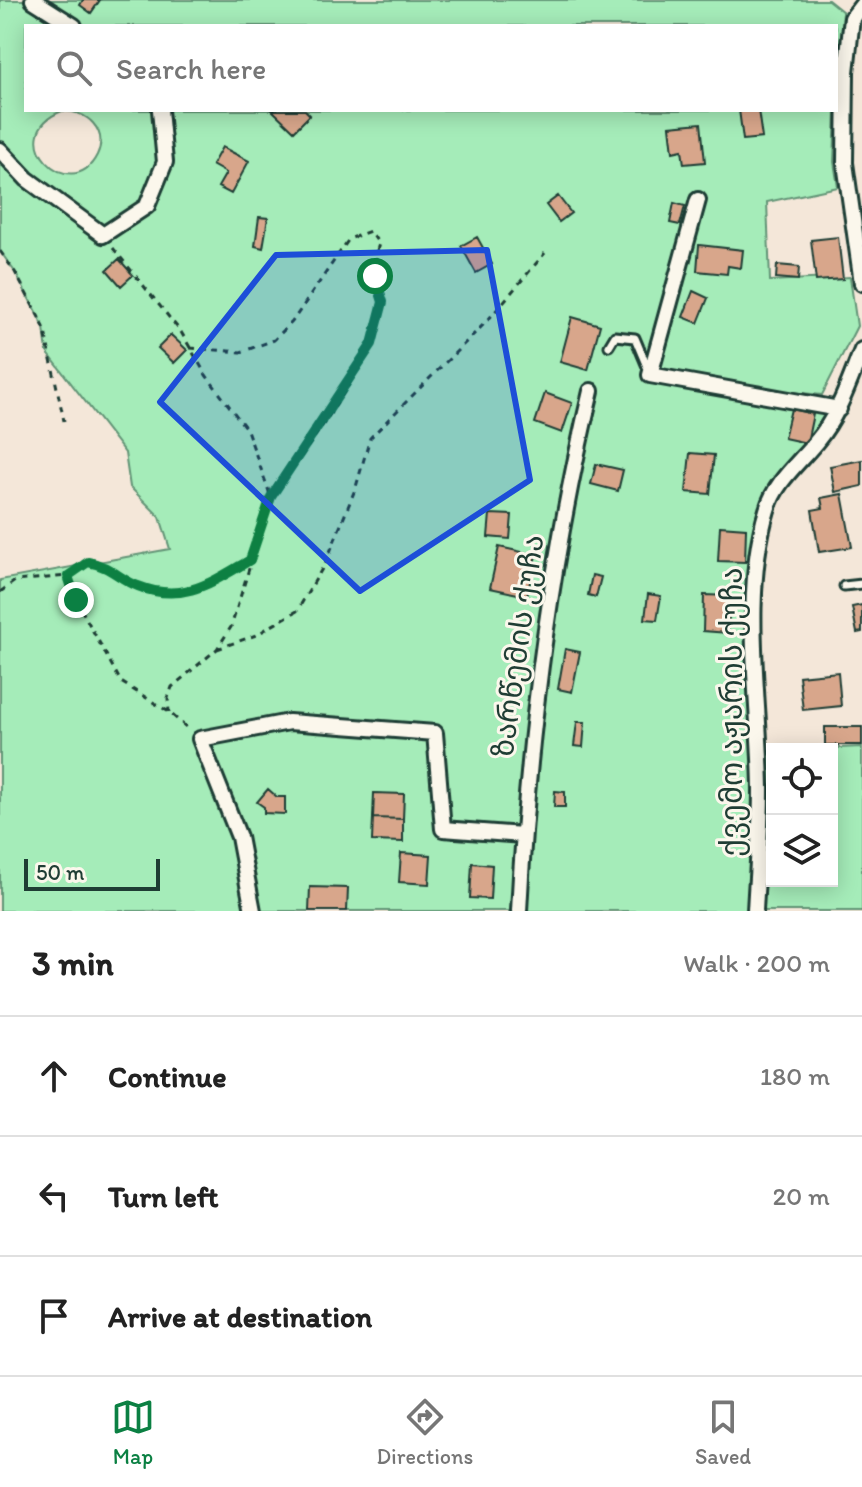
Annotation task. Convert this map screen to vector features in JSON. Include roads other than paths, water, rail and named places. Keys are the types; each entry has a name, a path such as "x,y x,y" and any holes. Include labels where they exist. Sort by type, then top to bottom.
{"street":[{"path":"33,0 71,24"},
{"path":"862,5 852,18 845,163 862,283"},
{"path":"0,150 27,179 103,235 147,206 165,162 160,112"},
{"path":"698,200 650,375 839,409"},
{"name":"ქვემო აჟარის ქუჩა","path":"755,911 761,790 754,647 757,555 767,508 789,469 817,442 839,409 862,350"},
{"name":"ზარწემის ქუჩა","path":"519,911 541,649 563,510 591,391"},
{"path":"253,911 239,837 200,739 289,722 435,733 443,829 523,835"}],"lane":[{"path":"609,346 615,336 635,338 650,375"},
{"path":"844,586 862,584"}]}
